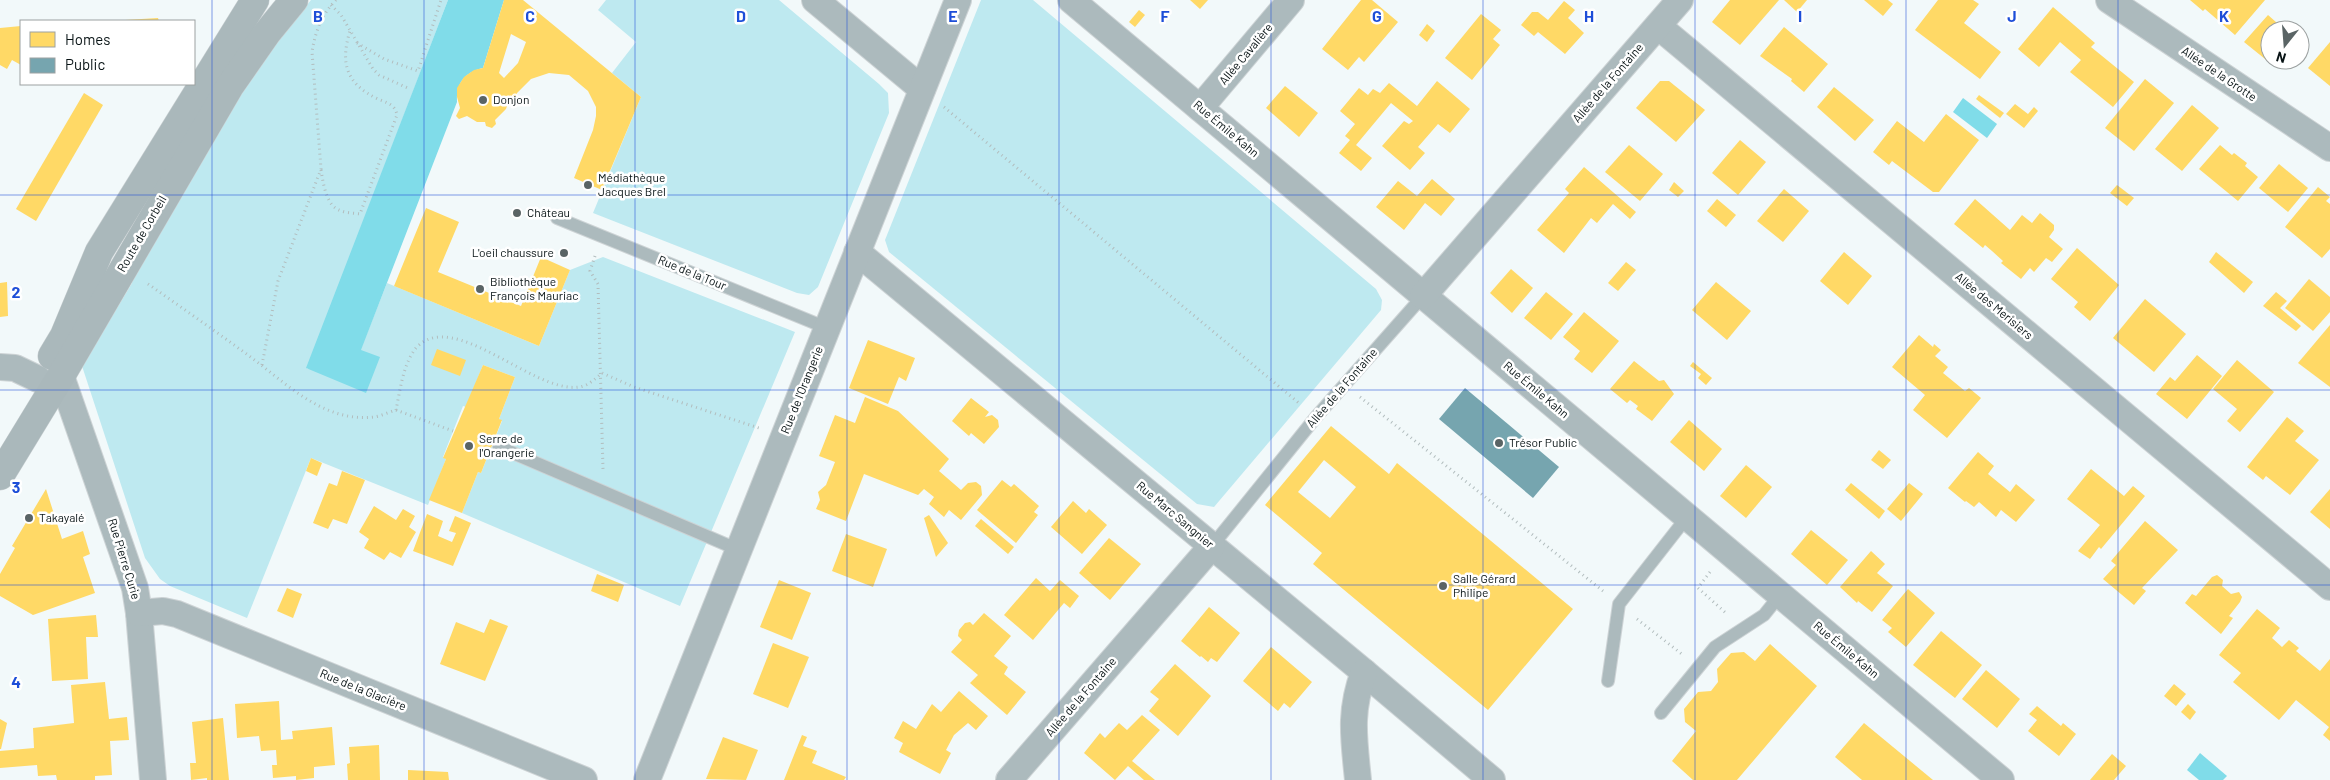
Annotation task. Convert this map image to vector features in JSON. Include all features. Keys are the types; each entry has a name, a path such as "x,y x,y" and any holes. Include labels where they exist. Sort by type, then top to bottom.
{"main road":[{"name":"Route de Corbeil","path":"0,476 50,378 64,336 99,252 255,0"},
{"name":"Route de Corbeil","path":"0,440 50,378 124,266 230,86 267,33 294,0"}],"street":[{"path":"814,0 922,89"},
{"name":"Rue de l'Orangerie","path":"647,780 958,0"},
{"name":"Rue Émile Kahn","path":"1071,0 2001,780"},
{"name":"Allée Cavalière","path":"1200,108 1291,0"},
{"name":"Allée de la Fontaine","path":"1423,296 1680,0"},
{"name":"Allée de la Grotte","path":"2109,0 2330,148"},
{"name":"Allée des Merisiers","path":"1658,26 2330,587"},
{"name":"Rue Marc Sangnier","path":"857,252 1492,780"},
{"path":"0,367 15,368 50,378"},
{"name":"Rue Pierre Curie","path":"50,378 135,588 139,613 153,780"},
{"name":"Allée de la Fontaine","path":"1009,780 1212,546"},
{"name":"Rue de la Glacière","path":"139,613 163,611 177,614 543,772 584,780"},
{"path":"1358,780 1353,720 1356,694 1364,672"}],"lane":[{"name":"Rue de la Tour","path":"558,218 827,328"},
{"name":"Allée de la Fontaine","path":"1212,546 1316,417 1423,296"},
{"path":"499,447 739,550"},
{"path":"1608,681 1619,604 1687,516"},
{"path":"1661,713 1715,647 1764,615 1780,595"}],"path":[{"path":"336,0 331,5 314,37 312,52 320,169 324,186 335,207 339,210 360,214 397,115 393,106 363,90 348,72 345,58 350,31"},
{"path":"358,43 384,59 418,71 441,0"},
{"path":"331,5 341,15 373,69 379,75 410,89"},
{"path":"922,89 1316,417"},
{"path":"262,365 278,281 320,169"},
{"path":"601,236 590,271 598,284 604,491"},
{"path":"124,266 262,365 305,399 332,412 367,418 396,410 453,431"},
{"path":"396,410 410,359 416,348 428,340 441,336 460,340 551,384 579,387 591,383 602,373"},
{"path":"602,373 634,387 784,436"},
{"path":"1345,384 1697,667"},
{"path":"1712,570 1698,588 1744,629"}],"shaded area":[{"path":"311,0 448,0 307,369 360,351 387,283 539,346 570,270 603,257 795,332 680,606 462,513 478,472 481,473 502,421 499,419 515,377 483,365 466,407 463,406 443,457 446,459 428,505 311,458 247,618 170,586 160,579 145,558 82,366 132,283 131,272 259,64"},
{"path":"606,0 779,0 888,93 889,113 818,287 809,295 797,293 593,213 641,97 612,73 636,42 598,10"},
{"path":"981,0 1033,0 1376,289 1382,300 1381,310 1214,507 1197,504 889,252 885,240"}],"water":[{"path":"448,0 504,0 483,68 471,72 460,84 457,102 361,350 380,357 366,393 306,368"},
{"path":"1963,98 1997,124 1987,138 1953,112"},
{"path":"2200,753 2227,776 2223,780 2199,780 2187,770"}],"building: Homes":[{"path":"504,0 523,0 641,97 602,190 574,178 593,130 596,116 596,107 588,91 569,75 549,73 531,79 517,93 515,99 510,97 506,109 495,120 496,124 492,128 486,126 485,122 477,122 467,116 459,119 456,116 460,108 457,88 464,77 474,70 483,68","holes":["511,34 526,42 518,63 504,78 499,73"]},
{"path":"1190,0 1208,0 1200,9"},
{"path":"1361,0 1372,0 1398,22 1364,62 1359,57 1348,70 1322,49"},
{"path":"1730,0 1779,0 1740,45 1712,22"},
{"path":"1784,0 1807,0 1797,12"},
{"path":"1864,0 1888,0 1893,4 1883,16"},
{"path":"1938,0 1973,0 1979,4 1964,23 2001,52 1980,79 1915,30"},
{"path":"2190,0 2265,0 2235,35 2205,9 2203,11"},
{"path":"1564,1 1575,10 1568,18 1584,33 1565,54 1538,32 1534,36 1521,25 1532,12 1538,12 1548,20"},
{"path":"2053,7 2095,43 2091,47 2134,82 2113,107 2070,72 2081,60 2060,42 2039,67 2018,49"},
{"path":"1139,10 1145,15 1135,27 1129,22"},
{"path":"1481,14 1501,30 1493,39 1500,45 1472,80 1445,58"},
{"path":"2268,15 2274,20 2264,20"},
{"path":"158,18 159,20 125,20"},
{"path":"1427,24 1435,31 1427,42 1419,35"},
{"path":"2260,24 2260,55 2244,42"},
{"path":"20,26 20,64 12,60 7,69 0,65 0,28"},
{"path":"1784,27 1828,64 1804,92 1791,81 1792,79 1760,56"},
{"path":"2330,42 2330,86 2310,70 2310,66"},
{"path":"2145,79 2174,103 2134,151 2105,128"},
{"path":"1437,81 1470,109 1450,133 1438,124 1418,147 1425,153 1410,170 1382,146 1404,121 1409,124 1413,121 1391,103 1356,145 1372,158 1361,171 1339,153 1350,140 1345,136 1355,124 1340,111 1359,88 1368,95 1373,89 1380,93 1389,83 1417,106"},
{"path":"1660,81 1669,81 1705,110 1676,142 1636,108"},
{"path":"1285,86 1318,113 1299,137 1266,108"},
{"path":"1834,87 1874,120 1855,141 1817,107"},
{"path":"84,93 103,105 36,221 16,209"},
{"path":"1979,95 2004,113 2000,118 1976,99"},
{"path":"2015,104 2028,114 2034,107 2038,111 2024,128 2006,114"},
{"path":"2192,105 2219,128 2182,171 2155,149"},
{"path":"1946,114 1979,140 1939,192 1933,192 1892,161 1889,165 1873,152 1897,121 1924,142"},
{"path":"1740,140 1766,162 1738,195 1712,173"},
{"path":"1629,145 1663,174 1640,201 1605,172"},
{"path":"2220,145 2232,155 2234,153 2247,163 2245,166 2258,177 2238,201 2199,169"},
{"path":"2279,164 2308,188 2288,212 2259,188"},
{"path":"1584,167 1636,212 1630,219 1613,204 1597,223 1591,218 1564,253 1537,230 1569,193 1565,189"},
{"path":"1432,179 1455,199 1441,216 1425,203 1404,230 1376,207 1398,181 1417,196"},
{"path":"1674,182 1684,191 1678,197 1669,190"},
{"path":"2117,185 2134,198 2127,206 2110,193"},
{"path":"2318,187 2330,197 2326,201 2330,204 2330,249 2322,258 2285,227"},
{"path":"1784,189 1809,211 1783,242 1757,221"},
{"path":"1717,199 1736,215 1726,227 1707,211"},
{"path":"1975,199 2010,230 2022,215 2032,223 2040,213 2054,225 2054,230 2049,237 2063,249 2052,262 2046,258 2034,272 2030,268 2021,279 2001,263 2003,261 1985,245 1983,248 1954,224"},
{"path":"426,208 459,222 438,272 521,306 541,257 570,270 539,346 394,286"},
{"path":"2077,248 2119,285 2090,321 2074,307 2078,302 2051,279"},
{"path":"1844,252 1872,276 1848,305 1820,281"},
{"path":"2216,252 2253,282 2244,293 2209,262"},
{"path":"1626,262 1636,270 1618,291 1608,283"},
{"path":"1511,269 1533,288 1512,313 1490,293"},
{"path":"2309,279 2330,297 2330,312 2313,331 2285,308"},
{"path":"7,282 8,316 0,317 0,283"},
{"path":"1716,282 1751,311 1727,340 1692,310"},
{"path":"1546,292 1573,314 1551,340 1524,318"},
{"path":"2276,292 2287,301 2280,308 2301,326 2296,331 2263,306"},
{"path":"2145,299 2186,334 2154,372 2113,338"},
{"path":"1584,312 1619,341 1592,373 1574,359 1580,351 1563,337"},
{"path":"2330,325 2330,387 2298,363"},
{"path":"1919,335 1933,347 1934,344 1941,350 1935,356 1948,367 1943,373 1965,391 1969,388 1981,398 1947,438 1913,410 1925,395 1892,367"},
{"path":"868,340 915,358 906,381 899,377 888,404 849,388"},
{"path":"437,349 466,360 460,376 431,365"},
{"path":"2197,355 2222,376 2187,419 2156,394 2170,377 2175,381"},
{"path":"2237,360 2274,392 2240,432 2227,421 2237,409 2213,389"},
{"path":"1634,361 1659,381 1664,380 1674,394 1652,421 1636,409 1638,406 1630,400 1627,403 1610,389"},
{"path":"1693,362 1712,378 1706,385 1698,378 1701,374 1690,366"},
{"name":"Serre de l'Orangerie","path":"483,365 515,377 499,419 502,420 481,473 478,472 462,513 429,500 446,459 443,458"},
{"path":"865,397 898,411 949,459 939,471 961,490 968,483 976,482 981,486 982,495 961,520 949,510 944,517 929,504 934,497 924,489 918,495 864,474 846,521 816,509 820,500 818,492 826,485 835,462 819,456 835,415 855,423"},
{"path":"971,398 989,412 985,417 992,415 998,420 999,427 984,444 971,433 969,436 952,421"},
{"path":"2287,417 2304,431 2295,441 2319,460 2290,495 2266,476 2263,480 2247,467"},
{"path":"1689,420 1722,449 1704,471 1670,442"},
{"name":"Salle Gérard Philipe","path":"1331,426 1389,474 1397,463 1573,609 1488,710 1313,564 1322,553 1265,505","holes":["1324,460 1356,487 1330,518 1298,492"]},
{"path":"1879,450 1891,460 1883,469 1871,460"},
{"path":"1978,452 1994,466 1988,474 2010,492 2016,484 2035,500 2016,522 2001,510 1996,517 1979,502 1974,507 1948,488"},
{"path":"311,458 322,463 317,476 306,471"},
{"path":"1746,465 1772,487 1746,518 1720,496"},
{"path":"2091,469 2124,496 2133,486 2145,496 2101,549 2099,547 2090,559 2078,551 2100,525 2067,499"},
{"path":"342,471 365,480 347,524 333,519 328,529 313,523 329,483 337,486"},
{"path":"1002,480 1011,487 1014,484 1039,506 1034,512 1038,515 1016,543 977,510"},
{"path":"1851,483 1885,511 1879,519 1845,490"},
{"path":"1909,483 1923,494 1901,521 1887,509"},
{"path":"46,489 62,539 83,531 90,554 83,557 95,593 33,615 0,596 0,574 15,548 12,546"},
{"path":"2330,489 2330,529 2310,512"},
{"path":"1073,501 1086,513 1089,509 1107,525 1082,554 1051,527"},
{"path":"374,506 396,520 403,509 415,516 409,527 416,532 401,558 390,552 384,560 364,548 369,539 359,532"},
{"path":"427,514 443,521 438,536 452,542 456,533 449,531 455,516 471,523 453,566 413,551"},
{"path":"929,515 948,543 936,557 924,518"},
{"path":"981,519 1014,547 1008,554 975,526"},
{"path":"2145,521 2178,550 2142,588 2146,591 2134,605 2103,579 2116,565 2111,561"},
{"path":"1811,530 1848,560 1827,585 1791,554"},
{"path":"846,534 887,549 873,587 832,571"},
{"path":"1109,538 1141,564 1110,600 1079,573"},
{"path":"1871,551 1885,564 1877,573 1893,586 1872,612 1858,601 1857,603 1840,587"},
{"path":"597,574 624,585 618,602 591,591"},
{"path":"2217,575 2223,580 2222,586 2231,594 2239,592 2242,597 2229,616 2233,618 2221,634 2185,603 2192,594 2196,596 2212,577"},
{"path":"1036,578 1050,591 1060,580 1079,596 1070,608 1064,603 1033,640 1004,615"},
{"path":"779,580 811,593 792,640 760,627"},
{"path":"287,588 302,594 293,618 277,611"},
{"path":"1908,589 1935,613 1906,647 1888,632 1892,628 1882,620"},
{"path":"1209,607 1240,633 1217,662 1211,658 1208,662 1181,641"},
{"path":"2257,609 2280,628 2272,638 2282,647 2289,640 2299,648 2296,651 2320,671 2330,659 2330,741 2323,735 2329,727 2296,700 2279,720 2233,682 2241,673 2219,655"},
{"path":"984,613 1011,636 994,656 1008,667 1004,674 1026,692 1007,715 970,683 978,675 951,652 962,640 958,636 959,630 965,623 970,622 973,625"},
{"path":"96,615 98,637 86,637 88,679 52,681 48,619"},
{"path":"490,619 508,626 485,681 440,664 456,622 484,633"},
{"path":"1941,631 1982,665 1955,698 1913,665"},
{"path":"773,643 809,657 788,708 753,694"},
{"path":"1770,644 1817,686 1737,780 1693,780 1672,761 1696,731 1685,722 1684,709 1698,692 1711,691 1718,682 1717,669 1731,653 1744,652 1755,661"},
{"path":"1271,647 1312,682 1290,708 1284,703 1278,711 1243,681"},
{"path":"1175,664 1211,696 1178,736 1149,711 1159,699 1150,692"},
{"path":"1986,670 2020,699 1997,728 1962,699"},
{"path":"105,682 109,719 127,717 129,740 110,741 112,775 95,776 95,780 57,780 56,775 38,776 37,765 0,768 0,751 34,748 33,728 74,723 71,685"},
{"path":"2174,684 2186,694 2176,706 2164,696"},
{"path":"959,691 988,716 976,730 968,723 954,735 946,750 951,753 940,774 899,752 903,743 894,738 903,721 916,729 932,704 941,712"},
{"path":"279,701 281,740 293,739 292,731 332,727 335,765 314,767 314,778 296,780 296,776 273,778 272,765 277,765 276,750 261,751 259,736 237,738 235,704"},
{"path":"2188,704 2196,712 2190,720 2181,712"},
{"path":"2037,706 2061,726 2063,723 2076,734 2059,756 2028,731 2037,720 2029,714"},
{"path":"1142,715 1160,730 1132,761 1155,780 1144,780 1128,766 1115,780 1084,753 1100,733 1105,738 1119,723 1127,730"},
{"path":"223,718 229,780 207,780 207,778 191,780 190,763 196,763 192,722"},
{"path":"0,719 7,723 1,749 0,749"},
{"path":"1864,723 1933,780 1862,780 1835,757"},
{"path":"802,735 807,737 803,746 817,751 812,763 846,777 844,780 784,780"},
{"path":"723,737 758,750 746,780 706,779"},
{"path":"379,745 380,780 348,780 349,747"},
{"path":"2112,754 2126,766 2114,780 2090,780"},
{"path":"408,770 448,772 449,780 408,780"}],"building: Public":[{"name":"Trésor Public","path":"1465,388 1559,467 1533,498 1439,419"}],"place":[{"name":"Donjon","path":"483,100"},
{"name":"Médiathèque Jacques Brel","path":"588,185"},
{"name":"Château","path":"517,213"},
{"name":"L'oeil chaussure","path":"564,253"},
{"name":"Bibliothèque François Mauriac","path":"480,289"},
{"name":"Trésor Public","path":"1499,443"},
{"name":"Serre de l'Orangerie","path":"469,446"},
{"name":"Takayalé","path":"29,518"},
{"name":"Salle Gérard Philipe","path":"1443,586"}]}
